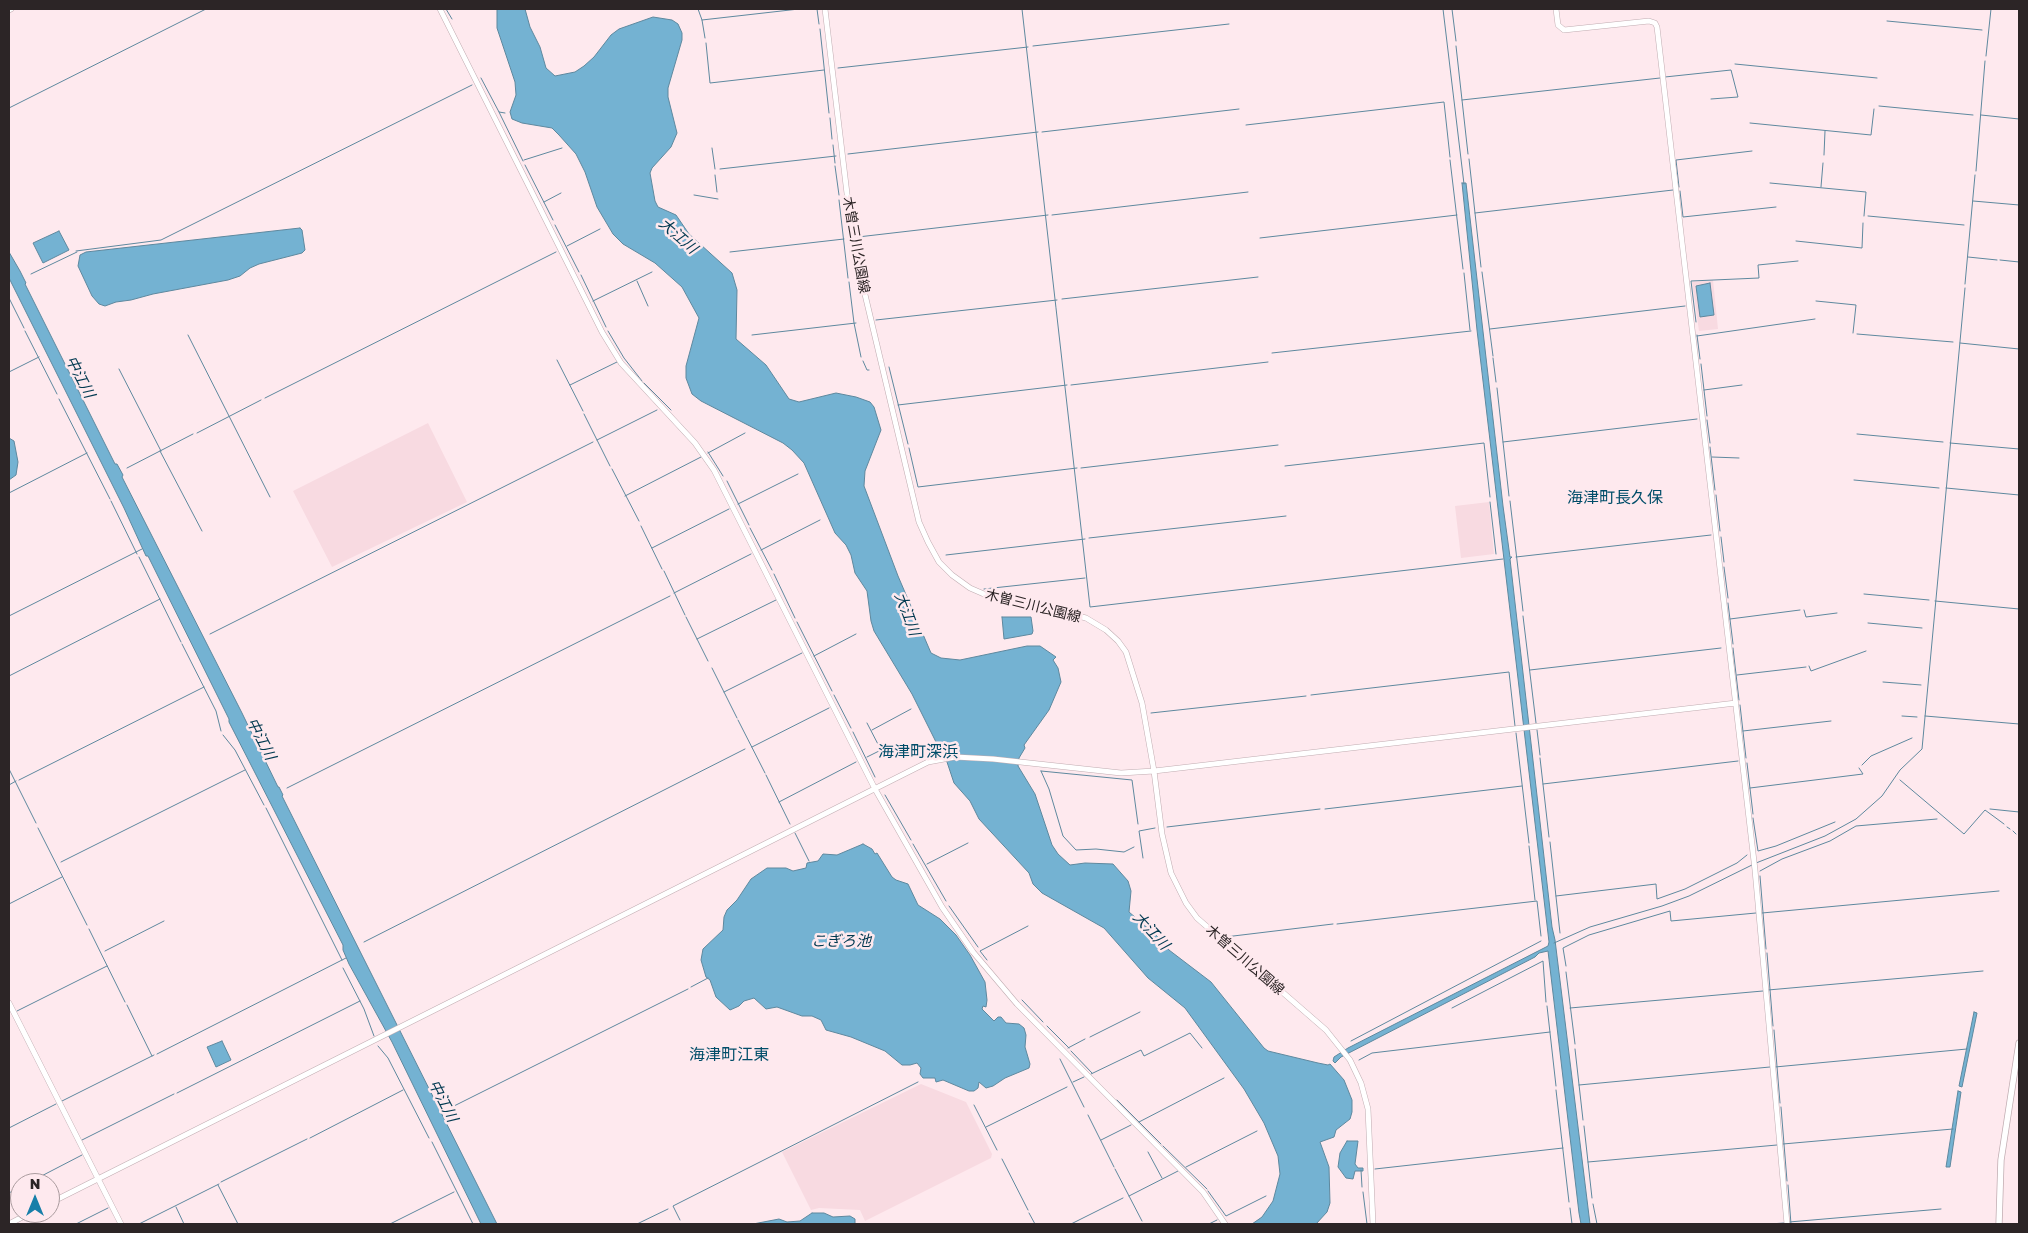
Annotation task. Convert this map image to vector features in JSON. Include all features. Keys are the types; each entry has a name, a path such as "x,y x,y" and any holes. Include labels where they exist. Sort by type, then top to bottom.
{"main road":[{"path":"1999,1224 2001,1160 2019,1043"}],"street":[{"path":"440,9 602,332 621,363 698,447 714,470 875,789 942,906 974,952 1028,1016 1203,1192 1225,1224"},
{"name":"木曽三川公園線","path":"825,9 855,253 919,522 928,542 940,562 952,575 981,594 1000,601 1078,615 1100,625 1113,635 1126,652 1137,681 1154,770 1167,860 1186,903 1197,918 1216,936 1326,1030 1347,1056 1361,1083 1368,1109 1373,1224"},
{"path":"1556,9 1558,25 1564,30 1649,21 1656,24 1657,27 1754,858 1787,1224"},
{"path":"60,1198 920,765 944,758 986,759 1121,773 1736,704"},
{"path":"9,1003 121,1224"}],"shaded area":[{"path":"1713,280 1718,329 1699,331 1692,282"},
{"path":"428,423 467,502 332,567 293,491"},
{"path":"1489,502 1494,554 1461,558 1455,506"},
{"path":"921,1084 966,1102 992,1154 991,1158 865,1221 860,1210 819,1208 811,1210 782,1152"}],"water":[{"name":"大江川","path":"497,9 525,9 546,68 555,76 575,72 584,66 594,57 611,35 619,29 653,17 672,20 678,24 682,33 682,40 668,88 668,97 677,133 671,147 652,168 650,173 655,201 658,207 676,215 689,234 732,273 737,290 736,339 766,365 789,399 799,402 836,393 870,402 874,407 881,430 865,471 864,486 898,576 931,653 941,658 960,660 1027,646 1040,646 1056,657 1053,660 1058,668 1061,682 1049,710 1024,745 1025,748 1019,758 1018,766 1035,794 1052,845 1058,854 1070,865 1085,863 1113,864 1128,881 1131,891 1129,912 1157,936 1169,950 1211,982 1264,1048 1268,1051 1330,1064 1344,1080 1352,1100 1352,1112 1350,1119 1336,1130 1334,1137 1320,1142 1329,1167 1330,1203 1327,1212 1316,1224 1252,1224 1262,1217 1273,1201 1280,1174 1278,1156 1264,1123 1244,1089 1185,1008 1148,978 1104,928 1042,893 1033,884 1029,873 979,819 970,801 954,783 944,753 936,742 912,694 874,631 867,591 855,573 851,555 846,545 835,533 804,463 783,443 701,401 692,394 686,378 686,366 699,318 682,287 655,263 623,244 613,234 597,207 585,172 576,154 552,128 522,123 512,119 510,112 516,95 515,82 497,28"},
{"path":"1462,183 1466,183 1503,506 1510,557 1512,557 1510,559 1552,927 1590,1224 1581,1224 1579,1213 1548,951 1539,953 1535,957 1341,1057 1335,1063 1333,1061 1334,1057 1348,1048 1548,946 1549,942 1477,330"},
{"path":"300,228 302,230 305,250 302,253 259,264 240,276 228,280 153,294 105,306 99,304 92,296 78,266 80,255 86,252"},
{"path":"59,231 69,250 43,263 33,243"},
{"path":"9,252 115,464 117,464 123,475 122,477 497,1224 481,1224 392,1042 349,964 343,950 343,945 229,722 9,278"},
{"path":"1710,283 1714,315 1700,317 1696,286"},
{"path":"9,438 14,441 18,462 16,475 9,480"},
{"path":"1002,617 1031,617 1032,634 1004,639"},
{"name":"こぎろ池","path":"863,844 872,849 875,854 877,853 892,877 908,884 918,905 940,919 956,935 985,982 987,1000 986,1007 983,1006 982,1009 994,1021 1001,1017 1006,1023 1019,1024 1024,1028 1029,1068 986,1088 979,1082 978,1088 974,1091 969,1091 943,1080 936,1082 935,1078 923,1078 920,1074 921,1068 917,1063 902,1065 885,1051 851,1037 826,1030 821,1020 812,1016 802,1016 777,1007 766,1009 754,998 744,1001 739,1006 730,1010 716,997 710,980 706,977 701,960 703,949 723,930 724,917 727,910 737,900 751,879 767,868 786,868 793,871 806,868 807,863 818,861 823,854 837,855"},
{"path":"1974,1012 1977,1013 1962,1087 1959,1086"},
{"path":"222,1041 231,1060 216,1067 207,1047"},
{"path":"1958,1091 1961,1092 1950,1167 1946,1167"},
{"path":"1347,1141 1358,1141 1355,1164 1358,1168 1363,1168 1363,1171 1355,1171 1353,1179 1346,1178 1338,1167 1340,1153"},
{"path":"812,1213 824,1213 833,1217 850,1216 855,1219 855,1224 753,1224 779,1219 787,1222 800,1221"}],"waterway":[{"path":"9,108 206,9"},
{"path":"446,9 452,19"},
{"path":"698,9 705,38"},
{"path":"702,20 799,9"},
{"path":"817,9 819,24"},
{"path":"1022,9 1090,607 1503,559"},
{"path":"1443,9 1464,184"},
{"path":"1452,9 1456,41"},
{"path":"1986,56 1991,9"},
{"path":"1887,21 1982,30"},
{"path":"1033,46 1229,24"},
{"path":"820,29 829,113"},
{"path":"706,43 710,83 824,70"},
{"path":"1456,46 1468,154"},
{"path":"838,68 1028,47"},
{"path":"1976,171 1985,61"},
{"path":"1735,64 1877,78"},
{"path":"1665,77 1731,70 1738,97 1711,99"},
{"path":"481,78 499,112 505,113"},
{"path":"1462,100 1660,78"},
{"path":"76,251 161,240 472,85"},
{"path":"1246,125 1444,102 1450,157"},
{"path":"1879,106 1973,115"},
{"path":"1042,132 1239,109"},
{"path":"1750,123 1871,135 1874,109"},
{"path":"499,112 523,161"},
{"path":"1981,115 2019,119"},
{"path":"830,118 832,139"},
{"path":"1824,155 1825,131"},
{"path":"848,154 1038,132"},
{"path":"833,145 835,163"},
{"path":"524,160 562,148"},
{"path":"712,148 715,169"},
{"path":"1679,187 1676,160 1752,151"},
{"path":"720,169 836,156"},
{"path":"1469,159 1481,267"},
{"path":"1450,160 1463,269"},
{"path":"1821,187 1823,163"},
{"path":"525,165 553,220"},
{"path":"835,166 839,195"},
{"path":"715,175 717,192"},
{"path":"1965,284 1975,175"},
{"path":"1770,183 1866,192 1864,216"},
{"path":"1475,213 1673,190"},
{"path":"1680,191 1683,217 1776,207"},
{"path":"1052,215 1248,192"},
{"path":"544,202 561,193"},
{"path":"694,195 718,199"},
{"path":"839,200 848,278"},
{"path":"1973,201 2019,205"},
{"path":"858,237 1048,215"},
{"path":"1260,238 1457,215"},
{"path":"1868,216 1964,225"},
{"path":"1796,241 1862,248 1863,223"},
{"path":"555,225 579,272"},
{"path":"567,246 600,229"},
{"path":"730,252 844,239"},
{"path":"31,274 77,252"},
{"path":"265,398 556,252"},
{"path":"1968,257 1997,260"},
{"path":"2000,260 2019,262"},
{"path":"1696,322 1691,281 1759,278 1758,265 1798,261"},
{"path":"593,301 652,272"},
{"path":"1482,272 1493,356"},
{"path":"1464,273 1470,330"},
{"path":"581,275 606,327"},
{"path":"1062,299 1258,277"},
{"path":"637,281 648,306"},
{"path":"849,282 854,323 861,357"},
{"path":"1756,863 1825,836 1856,819 1882,796 1900,770 1922,749 1965,288"},
{"path":"9,298 24,328"},
{"path":"876,320 1057,300"},
{"path":"1816,301 1856,305 1853,333"},
{"path":"1490,329 1685,306"},
{"path":"1697,336 1815,319"},
{"path":"752,335 856,323"},
{"path":"25,331 57,394"},
{"path":"608,331 624,358 642,381"},
{"path":"1272,353 1471,331"},
{"path":"1857,334 1953,342"},
{"path":"188,335 270,497"},
{"path":"1697,335 1700,359"},
{"path":"1960,343 2019,349"},
{"path":"9,372 39,357"},
{"path":"1493,358 1496,382"},
{"path":"557,360 583,411"},
{"path":"863,361 867,370 869,370"},
{"path":"570,385 617,362"},
{"path":"1071,385 1268,362"},
{"path":"1701,364 1707,416"},
{"path":"889,367 908,444"},
{"path":"119,369 161,451"},
{"path":"644,383 671,410"},
{"path":"898,405 1067,385"},
{"path":"1704,390 1742,385"},
{"path":"1497,388 1509,496"},
{"path":"59,399 110,499"},
{"path":"197,433 261,400"},
{"path":"597,440 657,410"},
{"path":"584,414 610,466"},
{"path":"1503,442 1697,419"},
{"path":"1707,420 1710,443"},
{"path":"708,453 745,433"},
{"path":"127,468 193,434"},
{"path":"1857,434 1943,442"},
{"path":"210,634 593,442"},
{"path":"1285,466 1484,443 1490,497"},
{"path":"1950,443 2019,449"},
{"path":"1081,468 1278,445"},
{"path":"1710,447 1715,490"},
{"path":"909,448 918,487 1077,468"},
{"path":"160,451 202,531"},
{"path":"708,452 723,476"},
{"path":"9,493 87,453"},
{"path":"625,496 701,457"},
{"path":"1712,457 1739,458"},
{"path":"612,469 639,521"},
{"path":"738,504 798,474"},
{"path":"1854,480 1939,488"},
{"path":"727,481 749,525"},
{"path":"1946,488 2019,495"},
{"path":"1716,495 1720,531"},
{"path":"111,501 137,554"},
{"path":"1510,501 1523,611"},
{"path":"1490,502 1496,554"},
{"path":"652,548 729,509"},
{"path":"1089,538 1286,516"},
{"path":"761,550 820,520"},
{"path":"641,526 662,569"},
{"path":"750,528 772,570"},
{"path":"1516,557 1711,535"},
{"path":"1721,537 1724,562"},
{"path":"946,555 1085,539"},
{"path":"9,616 142,549"},
{"path":"674,593 751,554"},
{"path":"139,557 181,642"},
{"path":"1724,567 1728,598"},
{"path":"664,571 685,615"},
{"path":"774,574 795,618"},
{"path":"984,589 1085,578"},
{"path":"1864,594 1929,600"},
{"path":"287,788 670,596"},
{"path":"9,676 160,599"},
{"path":"697,639 776,600"},
{"path":"1935,601 2019,609"},
{"path":"1728,603 1733,644"},
{"path":"1730,619 1800,610"},
{"path":"1804,610 1806,617 1837,613"},
{"path":"1523,616 1536,723"},
{"path":"686,617 708,661"},
{"path":"797,622 832,691"},
{"path":"1868,623 1922,628"},
{"path":"814,656 856,634"},
{"path":"182,644 216,711 221,731"},
{"path":"1530,670 1721,648"},
{"path":"1733,648 1739,700"},
{"path":"1809,666 1811,671 1866,651"},
{"path":"724,692 802,653"},
{"path":"1737,675 1806,667"},
{"path":"712,668 737,718"},
{"path":"1311,695 1509,672 1515,726"},
{"path":"1883,682 1921,685"},
{"path":"19,780 204,687"},
{"path":"834,695 851,728"},
{"path":"1151,713 1306,696"},
{"path":"1740,705 1746,758"},
{"path":"752,747 829,708"},
{"path":"872,730 911,709"},
{"path":"1902,716 1917,717"},
{"path":"1925,716 2019,724"},
{"path":"738,720 765,773"},
{"path":"1743,731 1831,721"},
{"path":"867,723 881,750 867,757"},
{"path":"1537,730 1540,755"},
{"path":"853,732 875,777"},
{"path":"1516,733 1529,843"},
{"path":"223,735 235,750 264,805"},
{"path":"1862,765 1871,756 1912,738"},
{"path":"364,942 745,749"},
{"path":"1540,758 1549,837"},
{"path":"1543,784 1738,761"},
{"path":"779,802 856,762"},
{"path":"1747,763 1753,814"},
{"path":"1750,788 1863,774 1859,768"},
{"path":"9,769 36,823"},
{"path":"61,862 245,770"},
{"path":"1041,771 1049,789 1063,836 1076,850 1096,849 1124,852 1134,847"},
{"path":"1041,771 1132,780 1138,824"},
{"path":"766,775 790,824"},
{"path":"1900,780 1964,834 1985,810 2004,824"},
{"path":"9,785 16,781"},
{"path":"1325,809 1522,786"},
{"path":"885,795 911,840"},
{"path":"266,808 342,960"},
{"path":"1167,827 1320,809"},
{"path":"1990,809 2019,812"},
{"path":"1753,818 1758,851 1776,846 1835,822"},
{"path":"1760,871 1782,859 1830,841 1856,826 1937,819"},
{"path":"38,828 87,925"},
{"path":"1143,858 1139,831 1155,828"},
{"path":"2013,831 2016,834"},
{"path":"795,833 809,861"},
{"path":"1550,842 1560,933"},
{"path":"927,864 968,843"},
{"path":"913,844 946,901"},
{"path":"1529,846 1535,900"},
{"path":"1556,896 1656,884 1657,899 1685,889 1737,863 1747,855"},
{"path":"1554,943 1590,927 1689,896 1752,865"},
{"path":"1760,876 1766,949"},
{"path":"9,904 62,877"},
{"path":"1762,913 1999,891"},
{"path":"1337,924 1537,901 1541,936"},
{"path":"949,906 978,947"},
{"path":"1566,966 1563,948 1589,935 1670,911 1671,921 1756,913"},
{"path":"105,951 164,921"},
{"path":"1225,937 1333,924"},
{"path":"987,960 980,951 1028,926"},
{"path":"89,929 125,1002"},
{"path":"1351,1041 1541,941"},
{"path":"1767,953 1773,1026"},
{"path":"157,1054 346,958"},
{"path":"1452,1008 1543,961 1546,1002"},
{"path":"17,1011 107,966"},
{"path":"343,968 364,1009 374,1036"},
{"path":"1768,990 1983,971"},
{"path":"1566,972 1575,1044"},
{"path":"691,987 708,978"},
{"name":"中江川","path":"452,1107 688,989"},
{"path":"1570,1008 1763,991"},
{"path":"1022,1000 1043,1022"},
{"path":"177,1093 360,1001"},
{"path":"127,1005 152,1056"},
{"path":"1547,1006 1556,1086"},
{"path":"1090,1037 1140,1012"},
{"path":"1047,1026 1069,1048"},
{"path":"1774,1030 1780,1103"},
{"path":"1359,1060 1372,1053 1550,1032"},
{"path":"1091,1074 1141,1050 1144,1056 1190,1033 1202,1048"},
{"path":"1068,1048 1085,1039"},
{"path":"378,1046 388,1058 429,1138"},
{"path":"1575,1049 1583,1120"},
{"path":"1775,1067 1967,1049"},
{"path":"1071,1051 1092,1073"},
{"path":"62,1101 154,1055"},
{"path":"1060,1059 1084,1107"},
{"path":"1579,1085 1770,1067"},
{"path":"1073,1082 1084,1077"},
{"path":"1139,1122 1224,1078"},
{"path":"680,1220 673,1206 918,1082"},
{"path":"986,1127 1067,1087"},
{"path":"310,1138 403,1090"},
{"path":"1556,1090 1569,1202"},
{"path":"82,1140 174,1094"},
{"path":"1117,1100 1161,1144"},
{"path":"9,1128 56,1104"},
{"path":"974,1105 997,1150"},
{"path":"1781,1107 1787,1181"},
{"path":"1088,1115 1114,1167"},
{"path":"1101,1140 1131,1125"},
{"path":"1584,1126 1592,1198"},
{"path":"1783,1144 1953,1129"},
{"path":"1186,1167 1257,1131"},
{"path":"221,1182 307,1139"},
{"path":"432,1142 473,1224"},
{"path":"1588,1162 1777,1145"},
{"path":"1163,1146 1207,1189"},
{"path":"1375,1169 1563,1148"},
{"path":"1148,1152 1162,1178"},
{"path":"47,1173 82,1155"},
{"path":"1002,1159 1028,1210"},
{"path":"1115,1169 1142,1221"},
{"path":"1361,1170 1362,1187"},
{"path":"1129,1196 1178,1171"},
{"path":"139,1224 219,1184"},
{"path":"218,1185 238,1224"},
{"path":"1788,1185 1791,1224"},
{"path":"1208,1191 1226,1216 1266,1196"},
{"path":"390,1224 454,1192"},
{"path":"1363,1192 1367,1224"},
{"path":"1071,1224 1123,1198"},
{"path":"1593,1204 1597,1224"},
{"path":"176,1207 184,1224"},
{"path":"76,1224 108,1208"},
{"path":"1570,1208 1572,1224"},
{"path":"637,1224 668,1209"},
{"path":"1789,1222 1941,1209"},
{"path":"1029,1213 1035,1224"},
{"path":"1209,1224 1217,1220"},
{"path":"1770,1224 1784,1223"}],"district":[{"name":"海津町長久保","path":"1615,498"},
{"name":"海津町深浜","path":"918,752"},
{"name":"海津町江東","path":"729,1055"}]}
